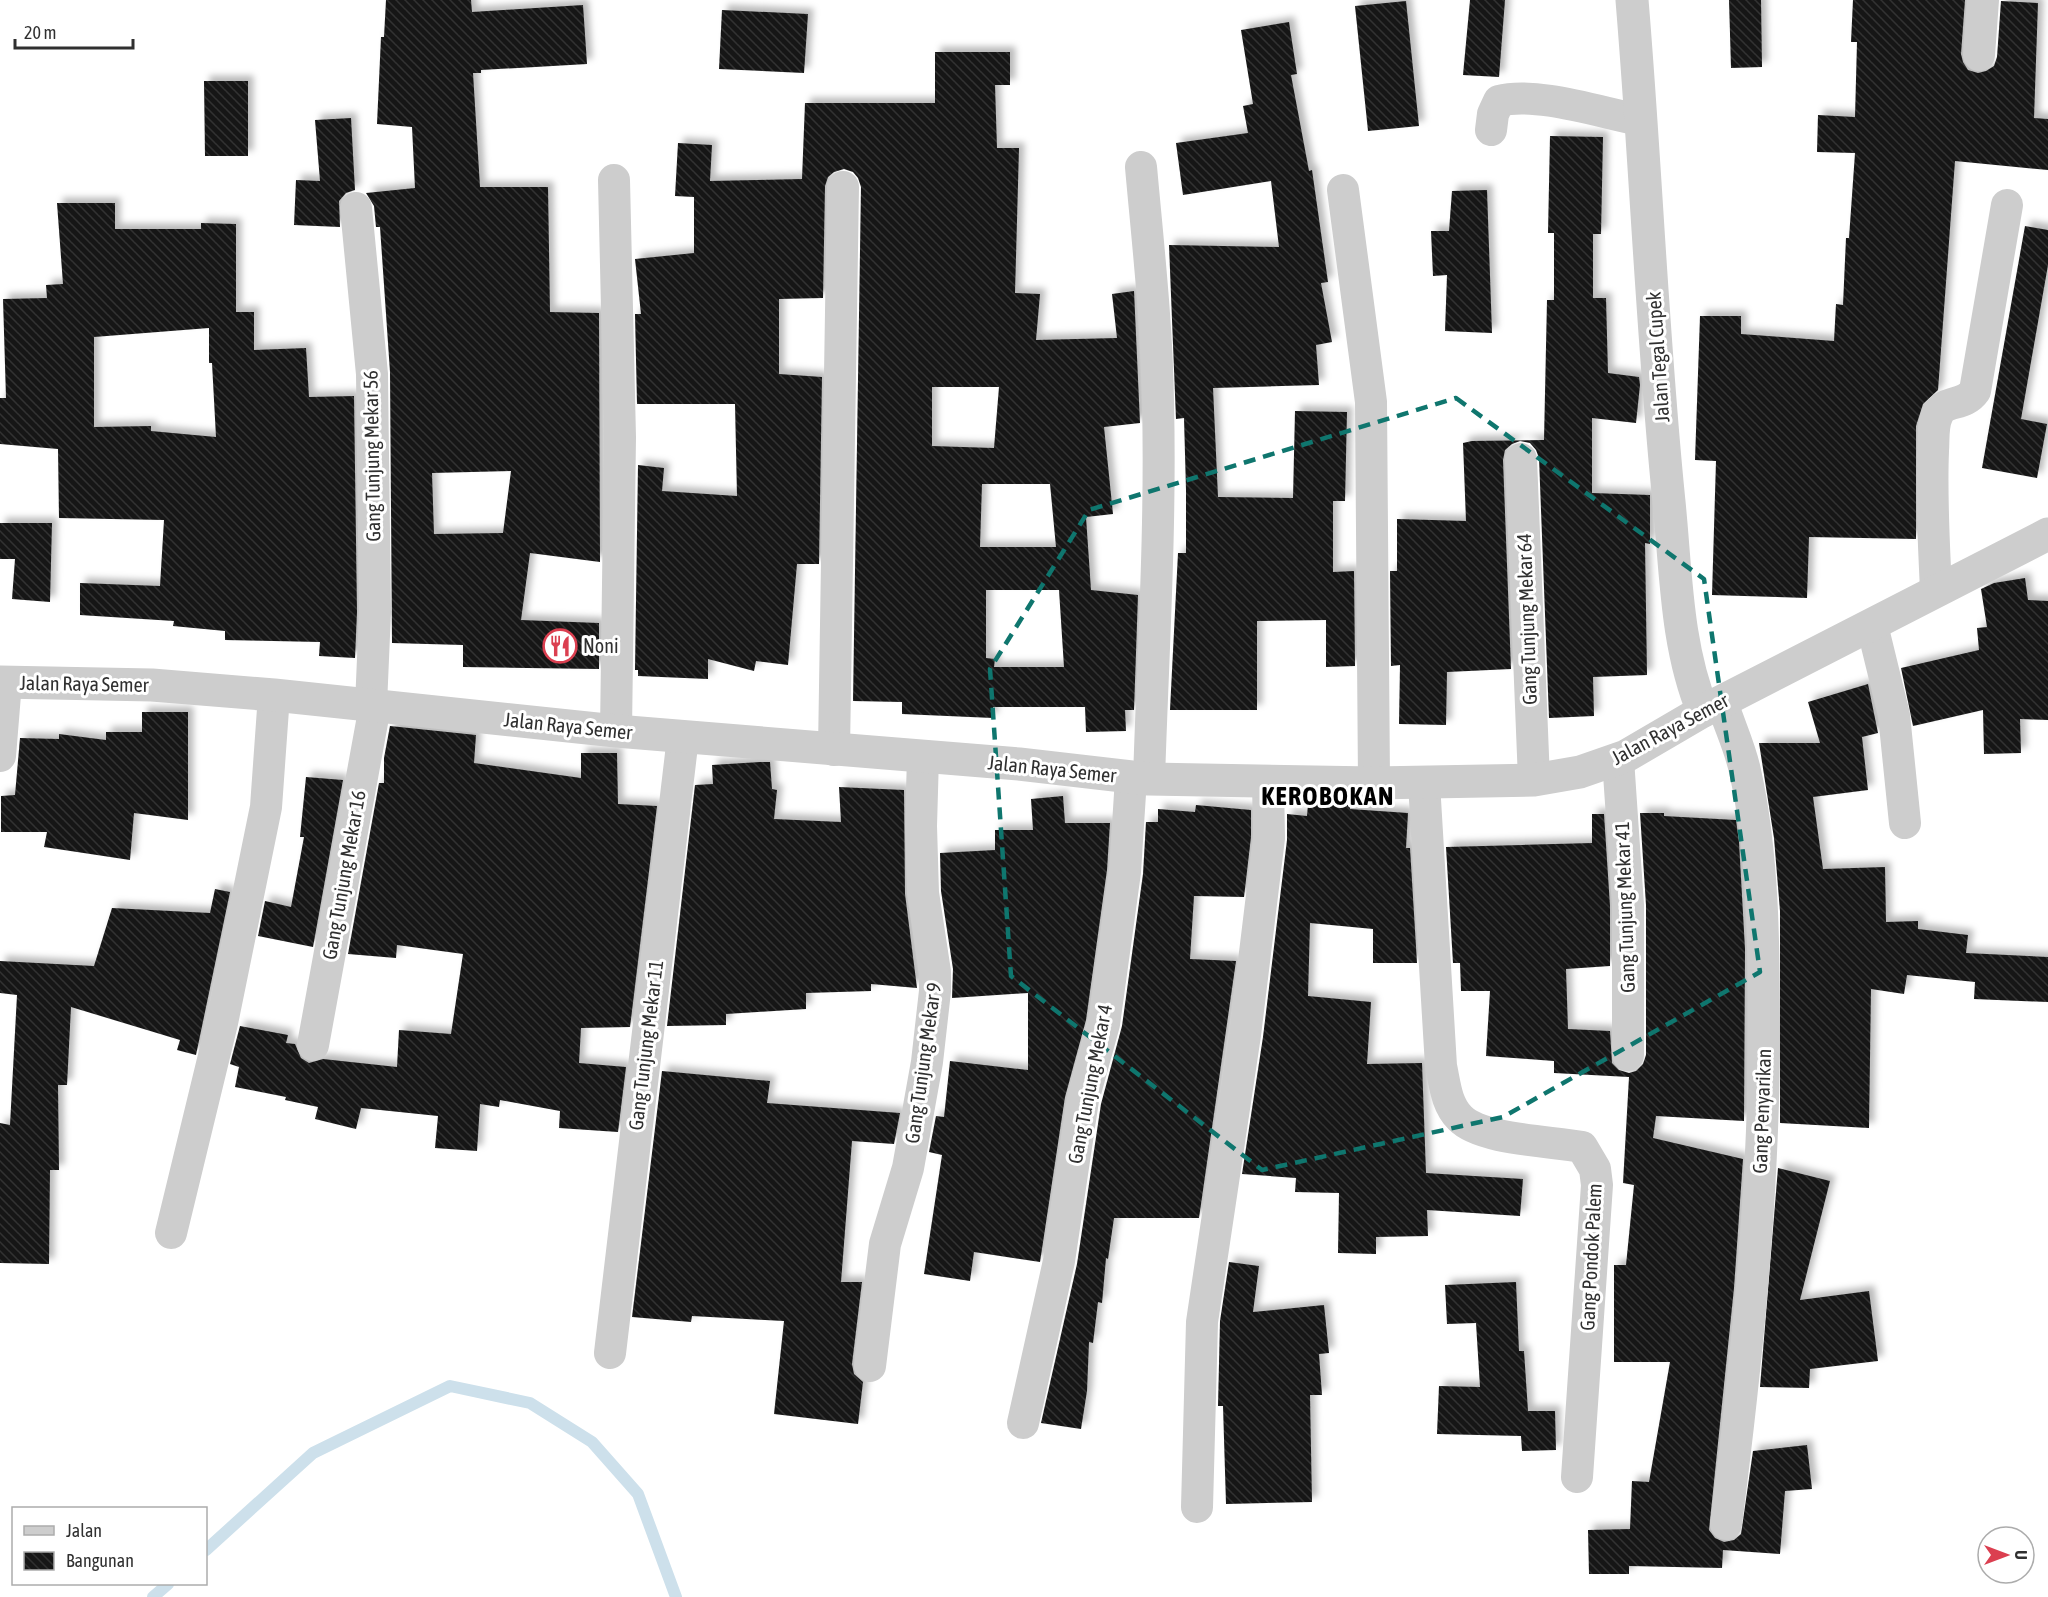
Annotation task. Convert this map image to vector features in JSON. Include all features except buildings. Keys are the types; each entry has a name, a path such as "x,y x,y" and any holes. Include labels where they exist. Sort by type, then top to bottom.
{"street":[{"name":"Jalan Tegal Cupek","path":"1632,0 1665,456 1679,601 1692,685 1712,707"},
{"path":"1979,55 1983,0"},
{"path":"1491,130 1493,114 1499,101 1510,98 1534,98 1640,120"},
{"name":"Gang Tunjung Mekar 4","path":"1023,1423 1059,1261 1083,1100 1104,1024 1140,779 1159,488 1159,411 1155,329 1141,167"},
{"path":"614,180 620,437 616,732"},
{"path":"834,750 843,187"},
{"path":"1343,190 1371,402 1374,783"},
{"path":"1936,591 1932,486 1934,425 1938,412 1945,405 1970,399 1975,391 2007,205"},
{"name":"Gang Tunjung Mekar 56","path":"356,208 372,374 375,612 373,706"},
{"name":"Gang Tunjung Mekar 64","path":"1521,459 1534,780"},
{"name":"Jalan Raya Semer","path":"3,682 152,685 274,695 616,732 1019,764 1140,779 1374,783 1534,780 1580,772 1618,759 1669,733 1712,707 2048,534"},
{"path":"1872,625 1894,715 1905,823"},
{"path":"0,756 3,682"},
{"path":"171,1233 222,1023 266,807 274,695"},
{"name":"Gang Tunjung Mekar 16","path":"313,1045 373,706"},
{"name":"Gang Penyarikan","path":"1712,707 1744,768 1751,799 1765,946 1763,1100 1757,1247 1726,1524"},
{"name":"Gang Tunjung Mekar 11","path":"610,1353 683,737"},
{"name":"Gang Tunjung Mekar 9","path":"870,1366 885,1244 908,1168 927,1062 935,992 935,972 923,893 921,826 924,757"},
{"name":"Gang Tunjung Mekar 41","path":"1618,759 1628,905 1628,1055"},
{"path":"1197,1507 1202,1322 1245,1035 1269,838 1268,781"},
{"name":"Gang Pondok Palem","path":"1424,783 1442,1066 1447,1098 1461,1119 1484,1132 1582,1147 1595,1169 1597,1185 1577,1477"}],"highlighted area":[{"path":"1456,398 1704,579 1760,972 1503,1117 1262,1170 1011,976 990,669 1089,510"}],"waterway":[{"path":"207,1549 313,1453 450,1386 530,1403 592,1442 638,1494 676,1597"},
{"path":"153,1597 167,1585"}],"place":[{"name":"Noni","path":"560,646"}],"district":[{"name":"KEROBOKAN","path":"1328,796"}]}
